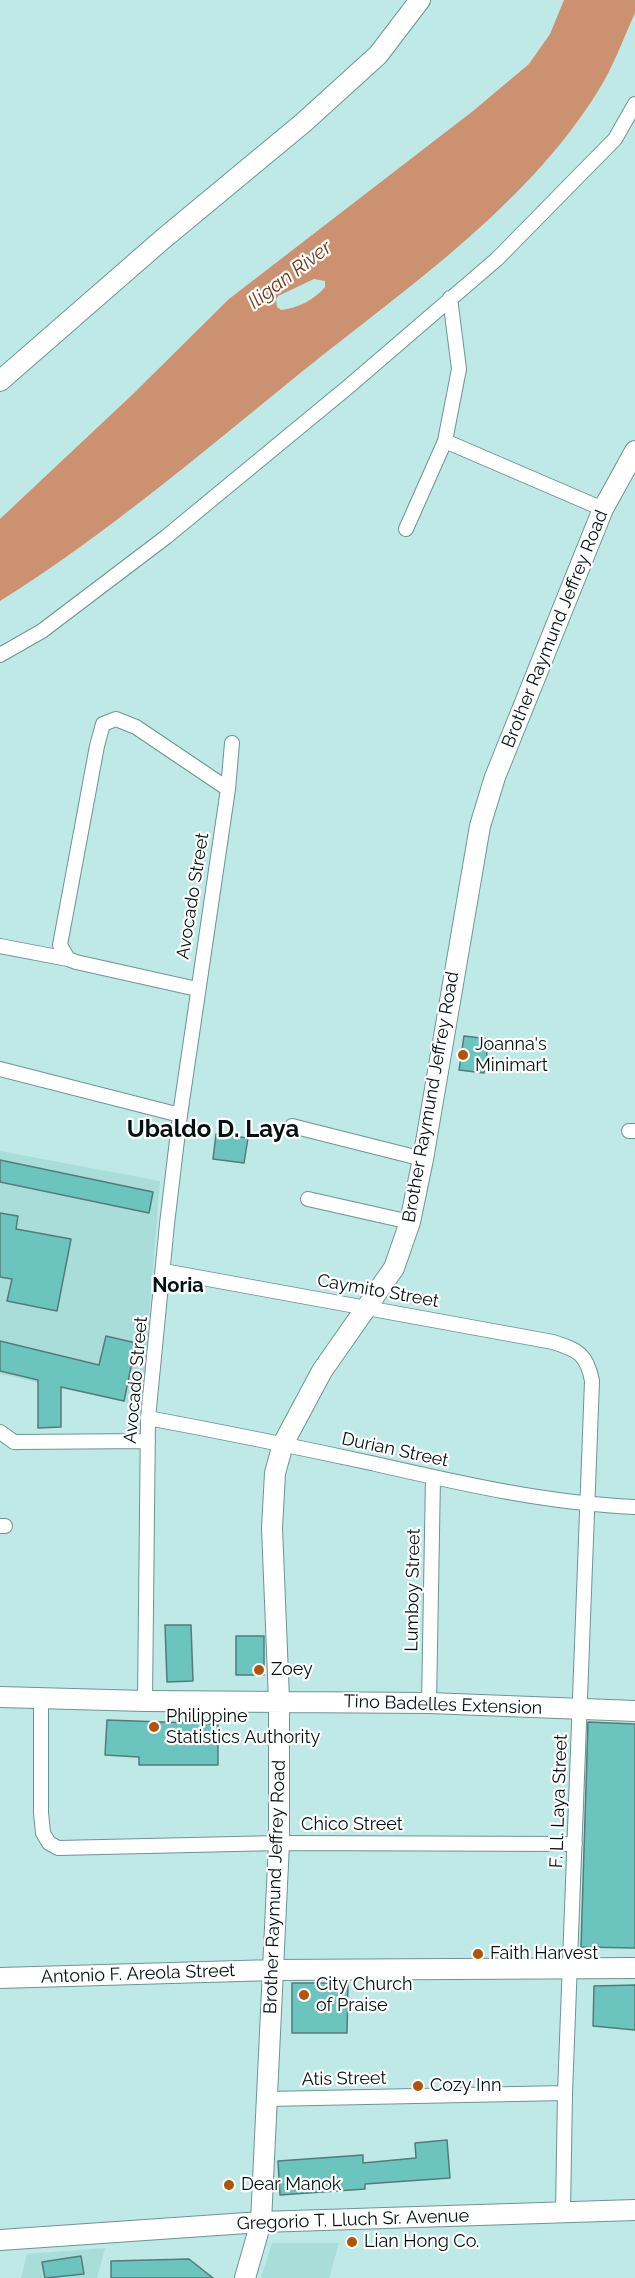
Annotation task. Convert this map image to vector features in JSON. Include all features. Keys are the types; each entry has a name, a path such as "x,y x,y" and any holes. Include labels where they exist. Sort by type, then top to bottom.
{"street":[{"path":"0,381 345,85 378,55 420,0"},
{"path":"0,656 42,631 166,537 348,387 496,259 615,139 635,104"},
{"path":"406,528 444,441 459,369 450,298"},
{"path":"444,441 603,509"},
{"name":"Brother Raymund Jeffrey Road","path":"245,2278 261,2222 279,1843 279,1700 272,1528 275,1473 283,1444 322,1371 394,1268 410,1221 423,1159 480,826 495,777 603,509 635,451"},
{"path":"69,959 60,945 103,724 116,719 136,727 228,789"},
{"name":"Avocado Street","path":"145,1701 148,1418 180,1115 228,789 232,742"},
{"path":"0,946 69,959 197,989"},
{"path":"0,1069 180,1115"},
{"path":"292,1126 423,1159"},
{"path":"308,1199 410,1221"},
{"name":"Caymito Street","path":"164,1270 553,1342 584,1356"},
{"name":"F. Ll. Laya Street","path":"563,2212 565,2093 592,1381 590,1368 584,1356"},
{"name":"Durian Street","path":"148,1418 283,1444 483,1488 588,1504 635,1507"},
{"path":"0,1432 14,1442 148,1441"},
{"name":"Lumboy Street","path":"429,1703 433,1477"},
{"name":"Tino Badelles Extension","path":"0,1697 145,1701 279,1700 429,1703 635,1711"},
{"name":"Chico Street","path":"41,1698 43,1833 49,1843 57,1848 279,1843 575,1844"},
{"name":"Antonio F. Areola Street","path":"0,1978 274,1970 635,1968"},
{"name":"Atis Street","path":"267,2099 565,2093"},
{"name":"Gregorio T. Lluch Sr. Avenue","path":"0,2240 261,2222 635,2210"}],"shaded area":[{"path":"0,1151 160,1181 142,1406 0,1374"},
{"path":"272,2243 339,2243 329,2278 261,2278"},
{"path":"105,2248 97,2278 21,2278 27,2254"}],"water":[{"name":"Iligan River","path":"564,0 635,0 635,13 598,91 568,134 534,174 497,211 417,281 150,494 76,550 0,601 0,519 133,394 229,299 473,111 529,64 550,34","holes":["314,279 325,281 325,287 305,303 281,310 277,307 278,296"]}],"building":[{"path":"464,1036 489,1039 484,1073 459,1070"},
{"path":"216,1134 248,1138 244,1163 213,1159"},
{"path":"0,1160 153,1192 149,1213 0,1182"},
{"path":"0,1213 18,1216 16,1229 71,1239 57,1311 7,1301 12,1279 0,1277"},
{"path":"106,1336 136,1343 124,1401 61,1387 61,1427 38,1428 38,1380 0,1371 0,1341 99,1365"},
{"path":"165,1625 191,1625 193,1681 167,1682"},
{"path":"236,1636 264,1636 264,1675 236,1675"},
{"path":"107,1720 218,1724 218,1765 139,1765 139,1757 105,1755"},
{"path":"588,1722 635,1724 635,1948 581,1947"},
{"path":"292,1983 348,1983 347,2033 292,2033"},
{"path":"635,1985 635,2030 593,2026 594,1986"},
{"path":"447,2140 450,2178 365,2184 365,2189 280,2195 278,2161 363,2155 363,2163 416,2158 415,2143"},
{"path":"81,2256 84,2274 45,2278 42,2262"},
{"path":"189,2259 213,2278 111,2278 111,2261"}],"place":[{"name":"Joanna's Minimart","path":"463,1055"},
{"name":"Zoey","path":"259,1670"},
{"name":"Philippine Statistics Authority","path":"154,1727"},
{"name":"Faith Harvest","path":"478,1954"},
{"name":"City Church of Praise","path":"304,1995"},
{"name":"Cozy Inn","path":"418,2086"},
{"name":"Dear Manok","path":"229,2185"},
{"name":"Lian Hong Co.","path":"352,2242"}],"district":[{"name":"Ubaldo D. Laya","path":"213,1130"},
{"name":"Noria","path":"178,1286"}]}
